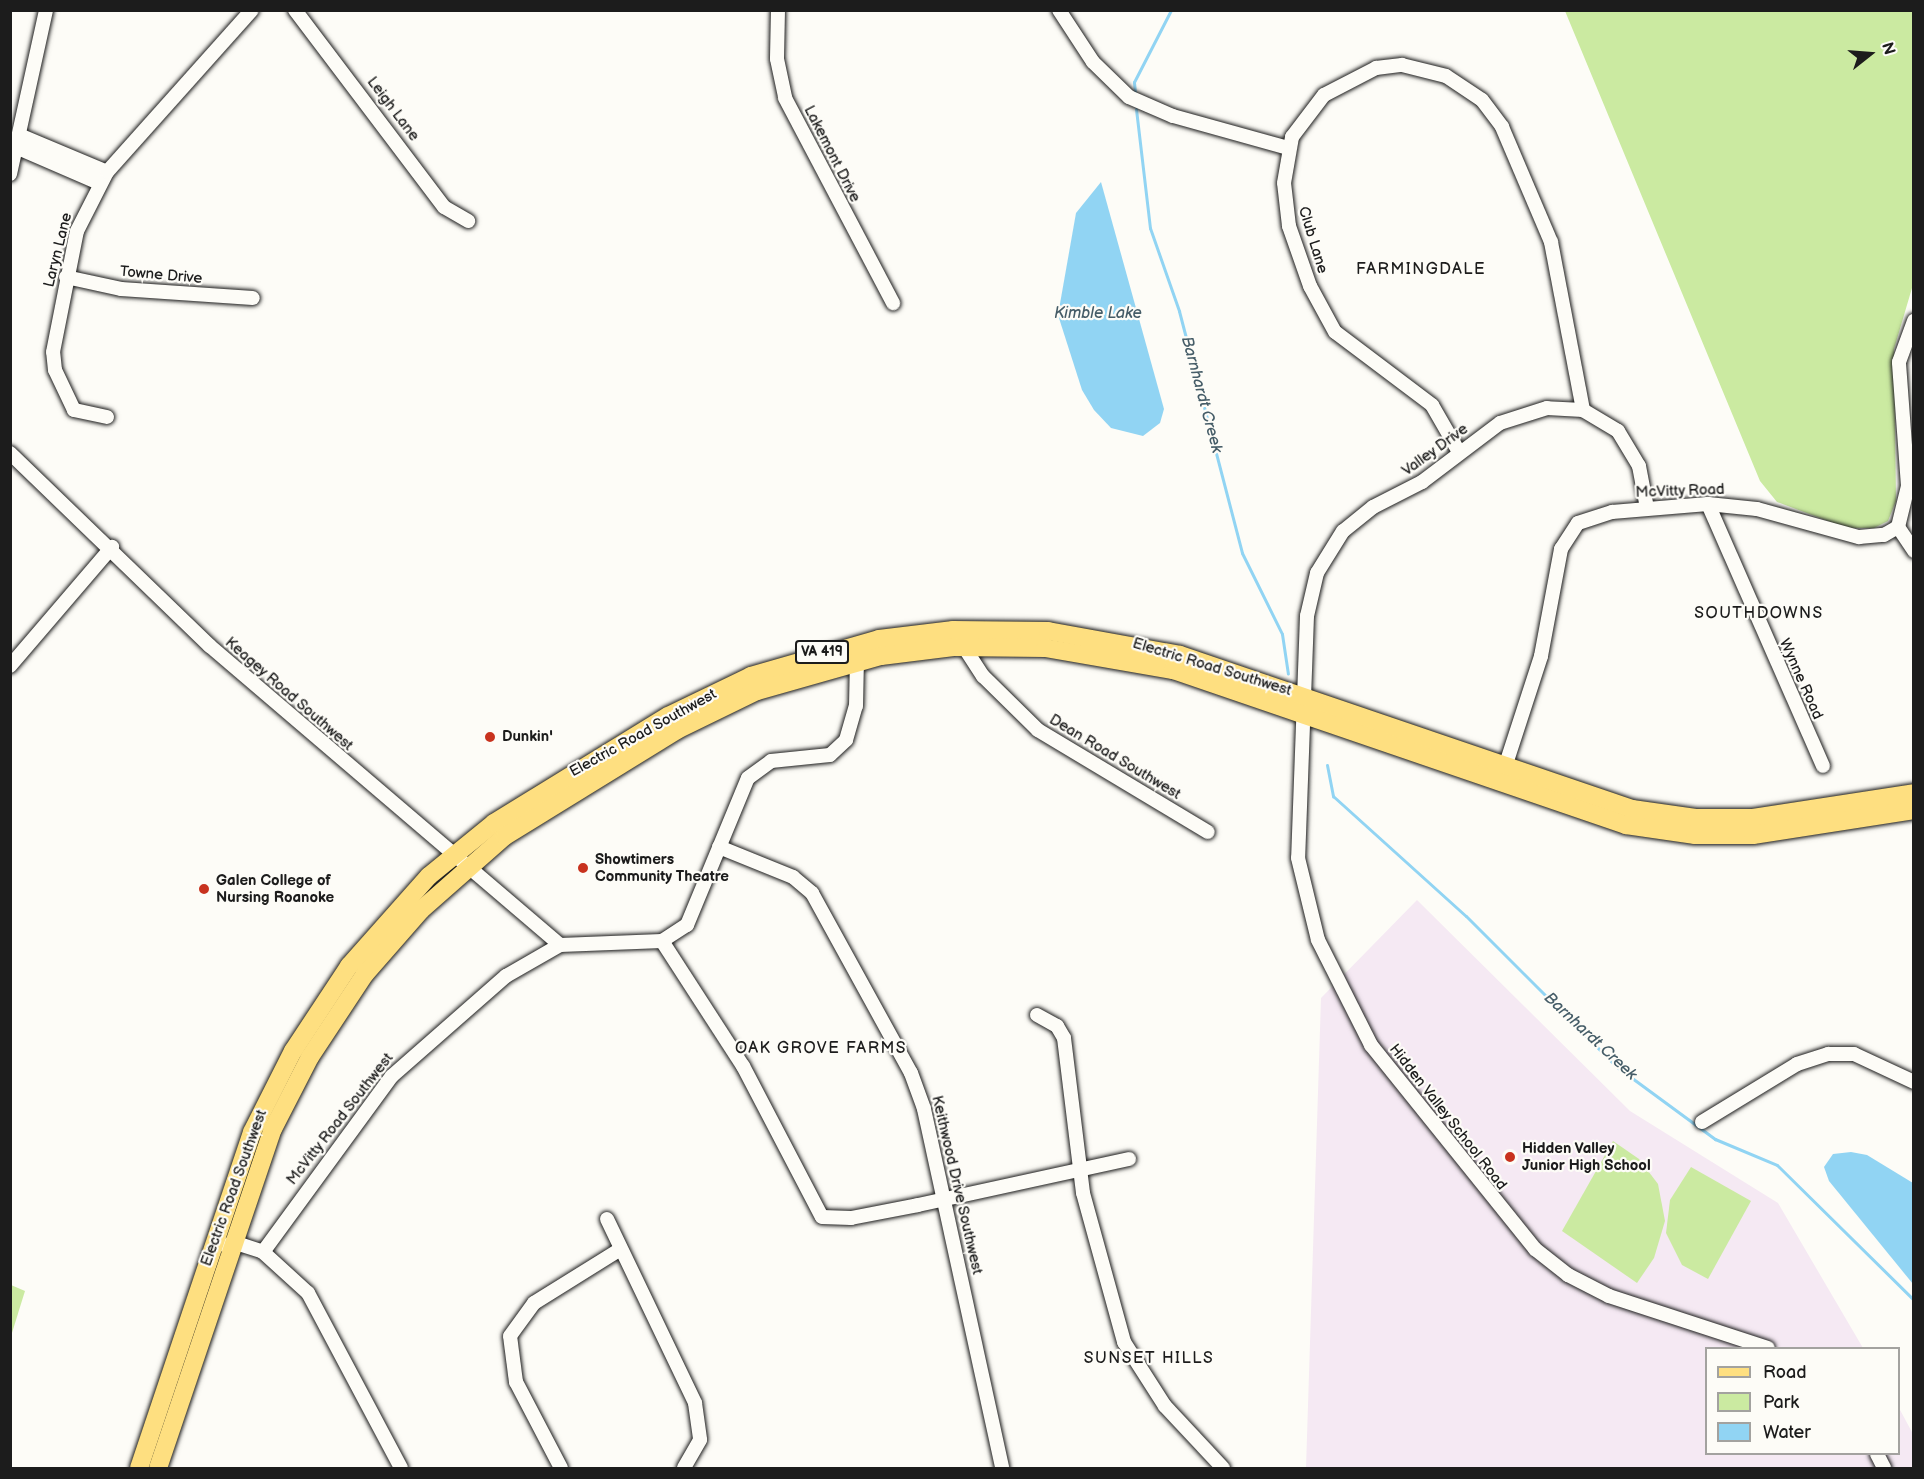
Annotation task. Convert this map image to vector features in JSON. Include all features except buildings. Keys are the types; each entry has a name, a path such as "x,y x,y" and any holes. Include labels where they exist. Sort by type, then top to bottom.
{"main road":[{"name":"Electric Road Southwest","path":"139,1468 207,1258 252,1132 309,1023 374,936 452,855 548,787 705,696 789,662 879,639 966,630 1091,636 1180,655 1305,695 1610,803 1697,818 1784,815 1914,793"},
{"name":"Electric Road Southwest","path":"158,1468 273,1129 326,1030 388,945 468,866 528,819 677,730 757,691 857,660 964,647 1045,648 1120,658 1302,715 1594,816 1666,832 1753,835 1914,810"}],"street":[{"path":"10,174 46,10"},
{"name":"Laryn Lane","path":"107,417 74,410 59,388 53,352 66,277 77,231 103,178 252,10"},
{"name":"Leigh Lane","path":"296,10 444,207 468,221"},
{"name":"Lakemont Drive","path":"778,10 777,59 788,106 894,303"},
{"path":"1059,10 1093,62 1129,97 1173,116 1288,148"},
{"name":"Club Lane","path":"1459,452 1432,405 1343,341 1320,306 1289,226 1284,183 1288,148 1302,119 1324,95 1376,68 1424,69 1458,82 1482,100 1518,157 1541,211 1583,410"},
{"path":"17,141 103,178"},
{"name":"Towne Drive","path":"66,277 121,289 253,298"},
{"path":"1914,321 1899,362 1908,486 1898,527 1914,550"},
{"name":"Valley Drive","path":"1302,715 1310,599 1330,547 1357,518 1422,482 1500,423 1526,412 1583,410 1610,424 1627,441 1639,466 1647,508"},
{"name":"Keagey Road Southwest","path":"10,453 112,548 210,646 560,945"},
{"name":"McVitty Road","path":"1505,767 1541,656 1566,537 1586,518 1647,508 1707,504 1757,509 1859,537 1884,535 1898,527"},
{"name":"Wynne Road","path":"1707,504 1823,766"},
{"path":"10,666 112,548"},
{"name":"Dean Road Southwest","path":"964,647 983,676 1038,730 1208,832"},
{"path":"857,660 856,706 846,740 821,758 771,762 756,770 719,848 687,925 662,941 743,1066 819,1214 851,1218 1129,1159"},
{"name":"Hidden Valley School Road","path":"1302,715 1296,837 1302,886 1330,969 1386,1067 1510,1221 1551,1263 1609,1296 1765,1347"},
{"name":"Keithwood Drive Southwest","path":"719,848 793,877 817,899 911,1073 944,1199 1002,1468"},
{"name":"McVitty Road Southwest","path":"263,1252 378,1094 414,1054 506,976 560,945 662,941"},
{"path":"1037,1015 1057,1026 1064,1038 1079,1170 1124,1342 1165,1406 1223,1468"},
{"path":"1702,1122 1797,1064 1828,1054 1854,1054 1914,1082"},
{"path":"607,1219 619,1250 697,1410 700,1440 684,1468"},
{"path":"207,1258 233,1242 263,1252 291,1274 330,1326 401,1468"},
{"path":"561,1468 516,1383 510,1336 534,1303 619,1250"}],"shaded area":[{"name":"Hidden Valley Junior High School","path":"1417,900 1630,1111 1778,1203 1862,1347 1705,1347 1705,1455 1900,1455 1900,1410 1913,1434 1913,1468 1306,1468 1321,998"}],"green space":[{"path":"1565,11 1913,11 1912,288 1894,349 1896,501 1888,521 1874,528 1847,528 1777,502 1760,481"},
{"path":"1613,1141 1639,1159 1658,1184 1665,1221 1654,1258 1637,1283 1562,1231"},
{"path":"1691,1167 1751,1201 1708,1279 1682,1265 1666,1233 1670,1200"},
{"path":"11,1285 25,1291 11,1336"}],"water":[{"name":"Kimble Lake","path":"1101,182 1164,409 1160,423 1143,436 1111,428 1094,410 1082,390 1058,315 1076,213"},
{"path":"1851,1152 1867,1155 1913,1183 1913,1284 1829,1181 1824,1167 1833,1154"}],"waterway":[{"name":"Barnhardt Creek","path":"1135,92 1134,82 1171,10"},
{"name":"Barnhardt Creek","path":"1136,109 1150,228 1179,311 1242,553 1282,634 1288,674"},
{"name":"Barnhardt Creek","path":"1327,765 1333,796 1466,916 1617,1067 1715,1139 1777,1165 1914,1300"}],"place":[{"name":"Dunkin'","path":"490,737"},
{"name":"Showtimers Community Theatre","path":"583,868"},
{"name":"Galen College of Nursing Roanoke","path":"204,889"},
{"name":"Hidden Valley Junior High School","path":"1510,1157"}],"district":[{"name":"FARMINGDALE","path":"1421,270"},
{"name":"SOUTHDOWNS","path":"1759,614"},
{"name":"OAK GROVE FARMS","path":"821,1049"},
{"name":"SUNSET HILLS","path":"1149,1359"}]}
